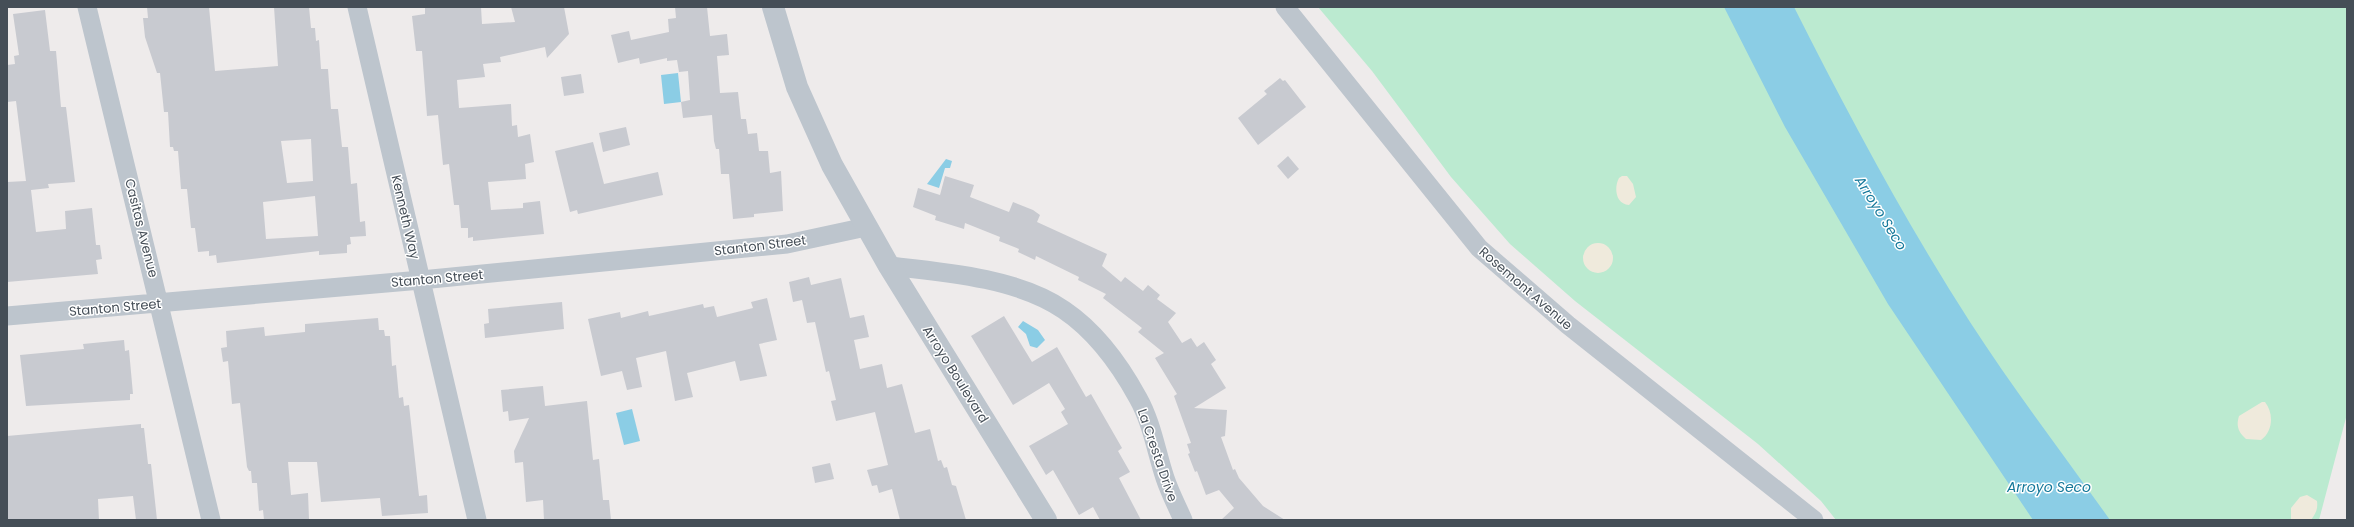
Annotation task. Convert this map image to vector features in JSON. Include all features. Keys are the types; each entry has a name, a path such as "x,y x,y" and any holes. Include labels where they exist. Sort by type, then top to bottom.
{"street":[{"name":"Casitas Avenue","path":"87,7 160,303 211,520"},
{"name":"Kenneth Way","path":"357,7 477,520"},
{"name":"Arroyo Boulevard","path":"773,7 797,87 832,165 866,228 1046,520"},
{"name":"Rosemont Avenue","path":"1285,7 1479,248 1568,326 1814,520"},
{"name":"Stanton Street","path":"7,316 421,280 787,244 866,228"},
{"name":"La Cresta Drive","path":"890,266 946,272 984,279 1030,293 1064,310 1090,331 1138,398 1155,440 1165,478 1183,520"}],"green space":[{"path":"1318,7 2347,7 2347,414 2319,520 1836,520 1821,501 1758,444 1575,301 1510,244 1451,177 1372,71"}],"sand":[{"path":"1622,176 1627,176 1633,184 1636,197 1629,205 1621,202 1618,198 1616,190 1617,182"},
{"path":"1598,243 1609,247 1613,258 1609,269 1598,273 1587,269 1583,258 1587,247"},
{"path":"2262,402 2265,402 2270,411 2271,422 2268,432 2261,440 2246,439 2238,429 2239,416"},
{"path":"2307,495 2317,501 2317,509 2313,518 2311,520 2291,520 2291,508 2300,497"}],"water":[{"name":"Arroyo Seco","path":"1724,7 1794,7 1878,167 1946,284 2004,372 2110,520 2033,520 1888,304 1785,127"},
{"path":"678,73 681,102 664,104 661,75"},
{"path":"946,159 952,161 950,168 945,168 939,188 927,184"},
{"path":"1023,321 1038,330 1045,340 1037,348 1030,346 1026,334 1018,327"},
{"path":"632,409 640,441 624,445 616,413"}],"building":[{"path":"147,7 209,7 215,71 278,66 274,7 309,7 311,28 315,28 316,41 319,40 321,69 328,69 331,109 338,109 342,147 348,147 351,184 357,183 360,222 365,221 366,236 350,237 351,244 347,245 347,253 319,255 319,251 217,263 216,255 209,256 209,251 198,252 195,228 191,228 187,189 181,189 178,151 174,151 173,147 170,147 168,112 164,112 160,73 157,73 145,37 143,18 148,18","holes":["311,139 313,181 287,183 281,141","315,196 318,236 266,239 263,202"]},
{"path":"425,7 481,7 482,24 515,22 511,7 564,7 569,34 547,58 545,47 500,57 501,62 483,64 485,77 457,80 459,108 511,104 512,126 517,125 518,137 530,134 534,162 525,164 526,179 488,182 491,210 523,208 523,203 540,201 544,234 473,241 473,237 468,238 468,228 461,228 459,205 454,205 449,164 443,165 438,115 427,116 422,51 416,51 412,16 425,14"},
{"path":"675,7 707,7 710,36 727,34 729,55 717,56 720,93 738,92 741,119 746,119 748,134 757,133 759,151 768,151 770,173 781,171 783,211 754,214 754,217 733,219 729,174 721,174 719,149 716,149 714,141 712,115 683,118 681,102 690,100 688,71 679,72 677,60 667,61 667,58 640,64 639,58 618,63 611,35 629,31 631,40 669,32 668,19 676,18"},
{"path":"45,10 50,51 56,51 61,107 66,107 75,182 48,184 49,188 31,190 36,232 66,229 65,211 92,208 96,245 100,245 102,259 96,260 98,274 7,282 7,182 26,181 16,101 7,102 7,65 15,64 14,56 19,55 13,14"},
{"path":"581,74 584,93 564,96 561,77"},
{"path":"1280,78 1283,81 1285,80 1306,107 1258,145 1238,118 1267,94 1264,91"},
{"path":"626,127 630,145 603,152 599,133"},
{"path":"593,142 604,184 658,172 663,195 578,214 577,210 570,212 555,151"},
{"path":"1288,156 1299,169 1288,179 1277,166"},
{"path":"945,176 974,185 970,197 1009,212 1013,202 1033,210 1040,215 1037,222 1107,254 1102,266 1121,282 1125,277 1143,291 1148,285 1160,295 1157,299 1176,313 1168,322 1182,343 1191,338 1197,347 1204,342 1216,360 1211,364 1226,388 1194,408 1227,410 1225,436 1221,437 1233,470 1235,469 1239,478 1263,506 1285,520 1221,520 1234,508 1219,490 1206,495 1197,471 1195,472 1188,454 1190,453 1187,444 1191,443 1174,396 1177,394 1155,358 1164,353 1138,332 1142,328 1103,298 1106,294 1078,280 1079,277 1036,256 1035,260 1018,252 1019,249 999,241 1000,237 965,223 964,229 935,220 936,216 913,207 918,188 940,195"},
{"path":"809,277 811,285 841,278 850,318 864,315 869,337 854,340 860,369 882,364 887,388 902,384 915,433 930,429 938,461 941,460 944,468 947,467 952,485 956,486 966,520 900,520 892,489 879,493 877,485 872,486 867,470 888,465 875,412 836,421 831,401 836,400 829,371 826,372 815,322 807,323 802,300 793,302 789,282"},
{"path":"767,298 777,340 759,344 767,376 740,381 735,361 687,373 693,397 675,401 666,351 636,358 642,387 627,390 622,371 601,376 588,319 620,312 621,318 648,311 649,316 703,304 704,308 714,306 717,317 753,308 751,302"},
{"path":"562,302 564,329 485,338 484,324 489,323 488,309"},
{"path":"1004,316 1032,362 1057,347 1086,397 1091,394 1122,448 1118,451 1130,472 1119,478 1141,520 1100,520 1093,507 1079,515 1053,470 1046,475 1029,446 1068,424 1061,412 1065,409 1049,383 1013,405 971,336"},
{"path":"378,318 379,330 384,330 385,336 390,336 392,366 396,365 399,398 403,397 404,406 409,405 419,496 427,495 428,513 382,516 380,498 321,502 317,462 288,462 291,495 308,493 309,519 264,520 263,510 259,511 257,483 252,483 251,471 249,471 247,467 240,403 232,404 228,361 223,362 221,348 227,347 226,331 264,327 265,336 305,332 305,324"},
{"path":"124,340 125,351 129,350 133,394 130,394 130,400 26,406 20,355 84,349 83,344"},
{"path":"543,386 545,406 587,401 593,460 599,459 603,500 609,500 611,520 544,520 543,500 526,502 523,462 515,463 514,451 529,418 509,421 508,411 503,412 501,390"},
{"path":"141,424 141,428 144,428 148,464 151,464 157,520 136,520 133,496 98,499 99,520 7,520 7,436"},
{"path":"830,463 834,479 815,483 812,467"}]}
